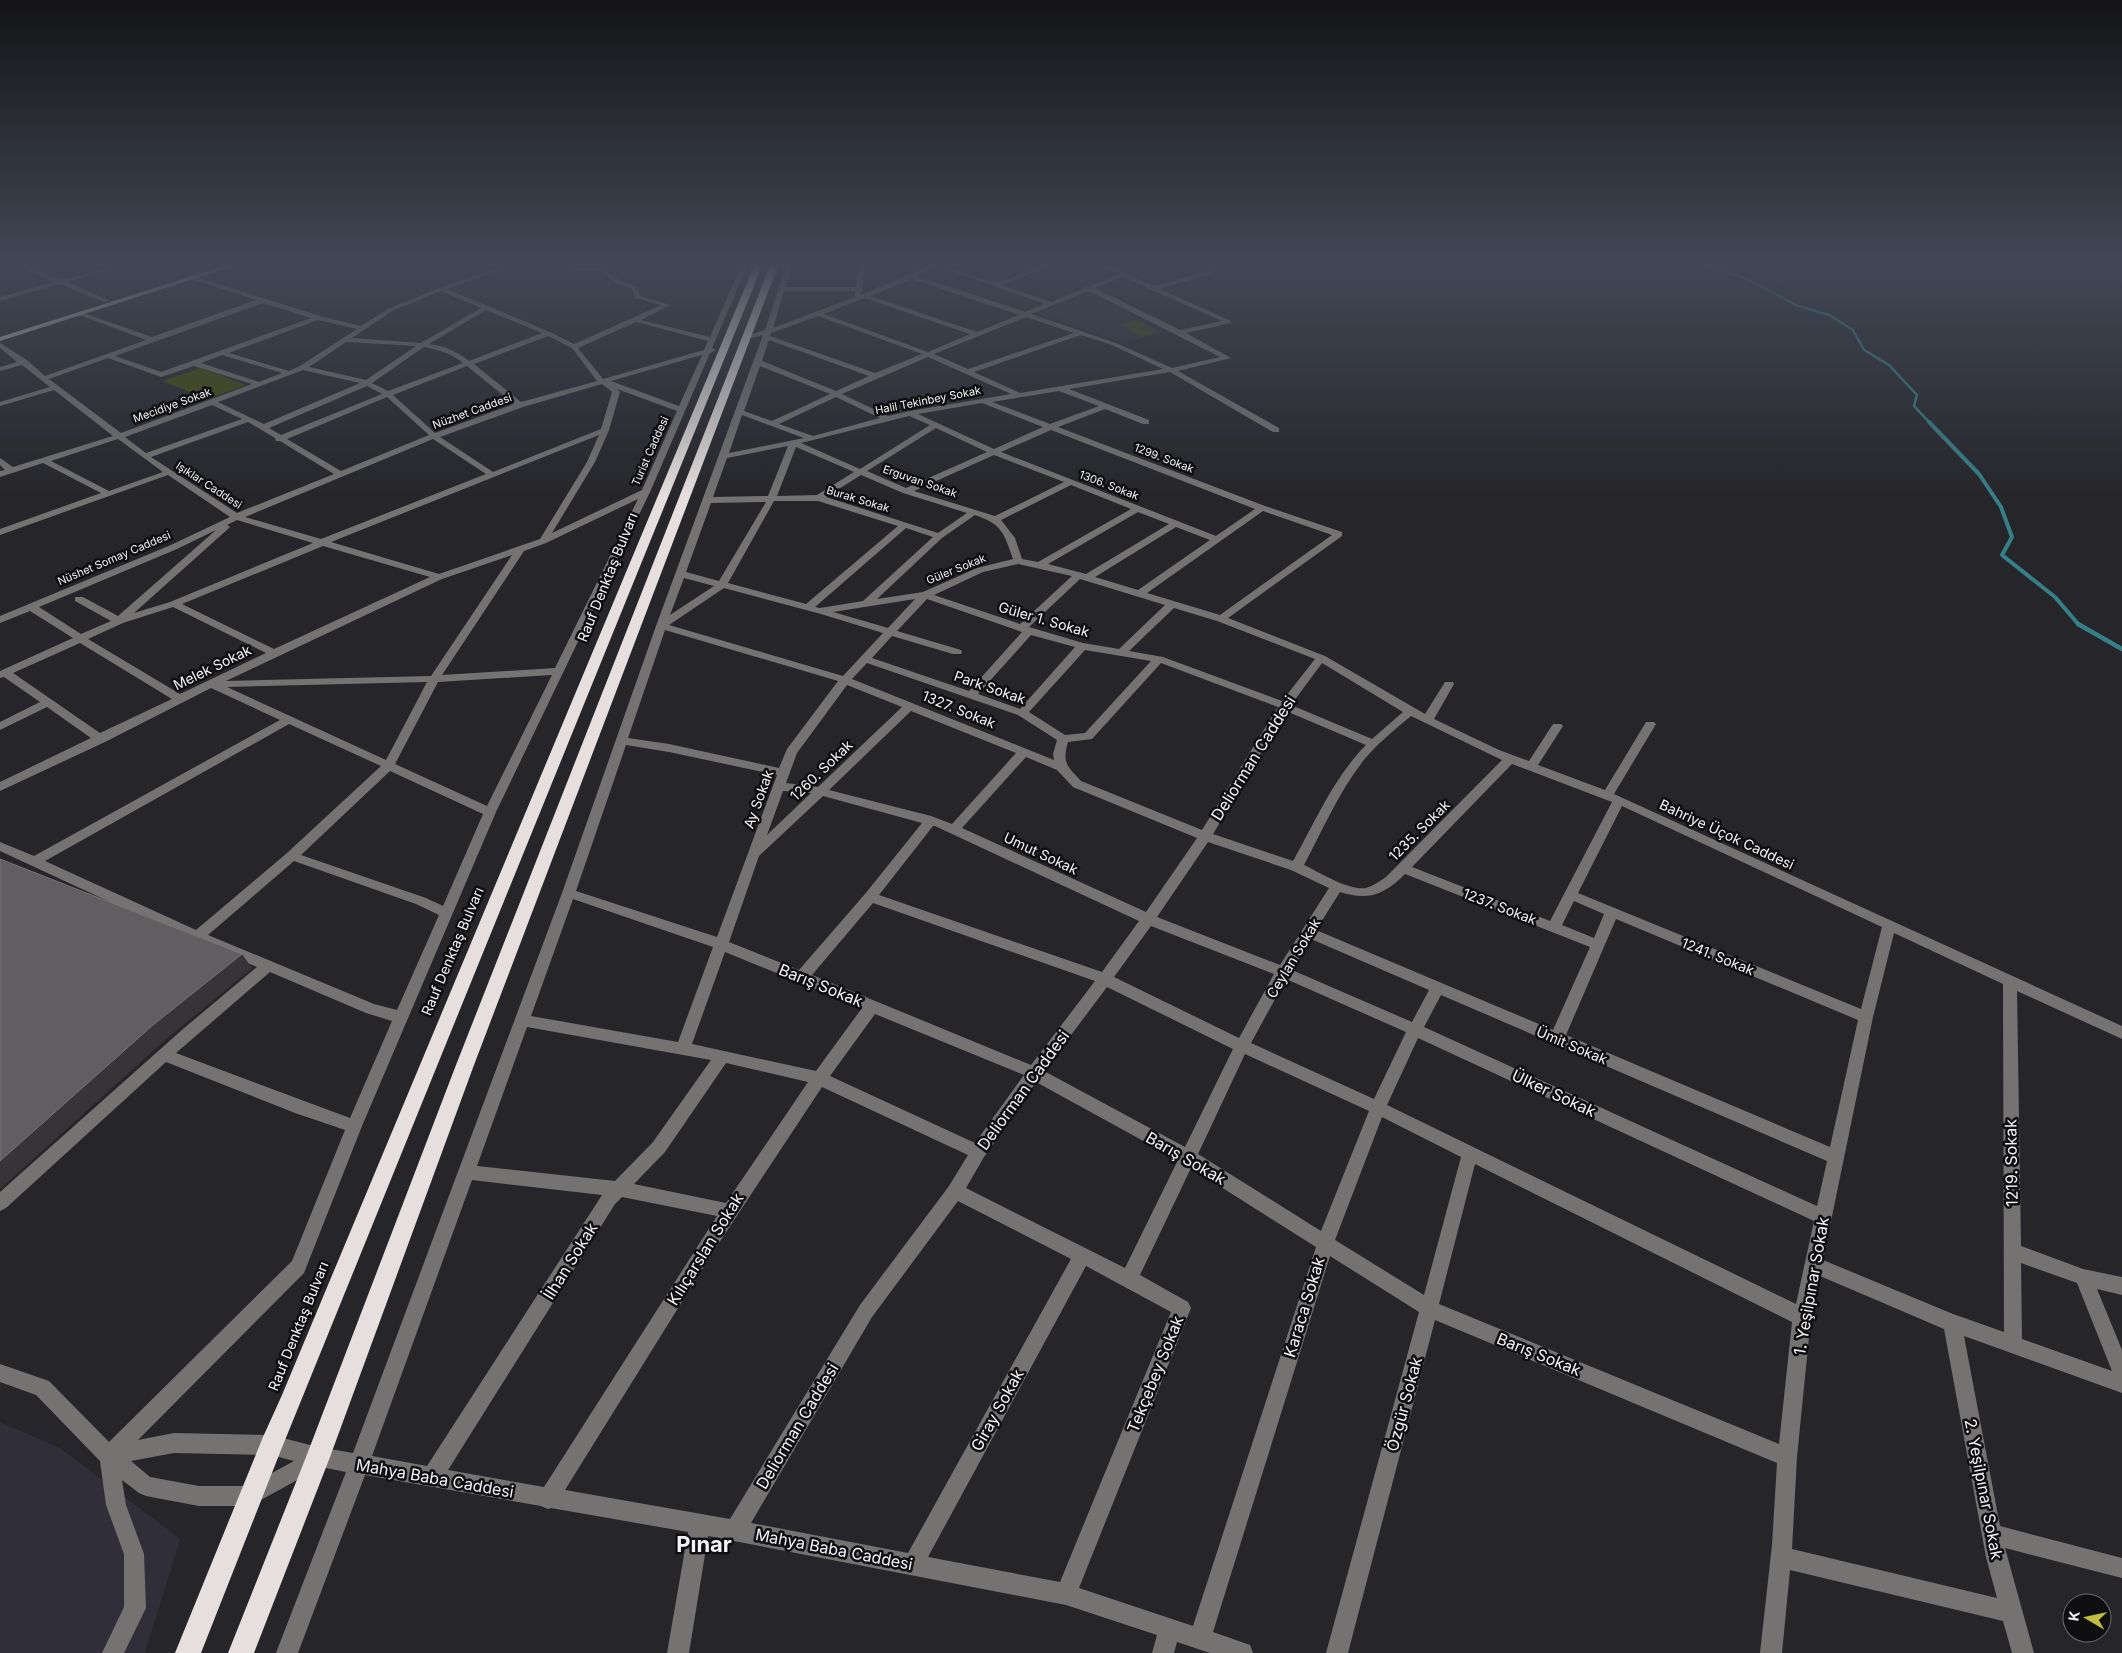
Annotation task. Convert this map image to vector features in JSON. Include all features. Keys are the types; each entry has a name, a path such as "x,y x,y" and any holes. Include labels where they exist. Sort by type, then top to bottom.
{"highway":[{"path":"241,1653 318,1458 465,1065 745,343"},
{"name":"Rauf Denktaş Bulvarı","path":"188,1653 717,344"}],"street":[{"path":"45,378 144,343"},
{"path":"109,356 161,375 196,364 249,343"},
{"name":"Mecidiye Sokak","path":"0,474 120,436 261,385 302,368 339,343"},
{"path":"393,343 422,345 449,350 520,405"},
{"path":"262,428 367,383 425,343"},
{"path":"279,439 388,394 520,343"},
{"path":"543,541 590,462 605,430 616,392 574,347 567,343"},
{"path":"574,347 583,343"},
{"path":"287,1653 359,1464 569,893 661,626 709,500 765,343"},
{"path":"791,343 875,376"},
{"path":"898,343 928,354 1019,395"},
{"path":"772,424 875,376 954,343"},
{"path":"967,372 1051,343"},
{"path":"1111,343 1171,370 1276,430"},
{"name":"Halil Tekinbey Sokak","path":"724,456 793,443 910,413 1171,370 1227,358 1200,343"},
{"name":"Nüzhet Caddesi","path":"236,517 434,436 520,405 605,382 707,350 717,344"},
{"name":"Turist Caddesi","path":"109,1456 298,1267 354,1126 490,812 646,492 707,350 717,344"},
{"name":"Işıklar Caddesi","path":"0,345 145,456 236,517 439,577"},
{"path":"222,353 289,373"},
{"path":"0,369 24,362"},
{"path":"758,362 836,394 886,418"},
{"path":"196,364 261,385"},
{"path":"302,368 367,383 388,394 434,436 492,475"},
{"path":"605,382 682,410"},
{"path":"0,404 56,387"},
{"path":"1059,388 1146,422"},
{"name":"1299. Sokak","path":"982,401 1262,508 1339,534 1221,619"},
{"path":"212,402 249,419 279,439 340,474"},
{"path":"906,491 1050,427 1106,406"},
{"path":"740,412 812,438"},
{"name":"1306. Sokak","path":"910,413 934,426 994,452 1216,539"},
{"path":"145,456 249,419"},
{"path":"819,498 934,426"},
{"path":"3,674 118,621 174,604 323,542 605,430"},
{"path":"661,626 722,585 772,498 793,443"},
{"name":"Erguvan Sokak","path":"793,443 906,491 996,519"},
{"path":"0,461 12,470"},
{"path":"45,461 110,494"},
{"path":"0,532 170,472"},
{"path":"1018,561 1010,538 996,519 1071,482"},
{"name":"Melek Sokak","path":"0,787 274,653 439,577 543,541 646,492"},
{"name":"Burak Sokak","path":"709,500 819,498 938,536"},
{"path":"1040,565 1138,508"},
{"path":"1139,594 1262,508"},
{"path":"864,605 938,536 976,512"},
{"path":"118,621 236,517"},
{"name":"Nüshet Somay Caddesi","path":"0,620 174,547 236,517"},
{"path":"971,696 1025,629 1084,576 1176,523"},
{"path":"808,608 904,526"},
{"path":"197,936 292,856 389,765 434,679 520,550"},
{"name":"Güler Sokak","path":"681,574 820,611 925,596 980,570 1018,561 1084,576 1221,619 1321,658"},
{"name":"Güler 1. Sokak","path":"925,596 1082,646 1159,659 1284,706 1374,744"},
{"name":"Ay Sokak","path":"683,1050 792,752 845,680 925,596"},
{"path":"79,599 118,621"},
{"path":"174,604 274,653"},
{"path":"1122,652 1172,604"},
{"path":"31,607 180,699"},
{"path":"820,611 957,652"},
{"name":"1327. Sokak","path":"661,626 845,680 1061,767"},
{"path":"1022,713 1082,646"},
{"name":"Deliorman Caddesi","path":"735,1530 866,1311 956,1191 978,1152 1148,919 1205,836 1284,706 1321,658"},
{"name":"Bahriye Üçok Caddesi","path":"1321,658 1410,711 1510,759 1613,798 2122,1033"},
{"name":"Park Sokak","path":"864,659 1022,713 1063,739"},
{"path":"1159,659 1088,736 1063,739 1059,754 1061,767 1078,784 1205,836 1296,867 1337,886"},
{"path":"212,684 434,679 560,671"},
{"path":"3,674 101,739"},
{"path":"212,684 490,812"},
{"path":"1427,720 1449,684"},
{"path":"0,726 47,703"},
{"name":"1260. Sokak","path":"753,855 909,706"},
{"path":"1296,867 1334,798 1359,759 1410,711"},
{"path":"36,861 288,720"},
{"path":"1554,927 1571,895 1613,798 1650,724"},
{"path":"1531,767 1557,726"},
{"path":"621,741 669,748 784,773"},
{"path":"954,829 1024,752"},
{"name":"1235. Sokak","path":"1337,886 1356,893 1370,893 1390,880 1510,759"},
{"name":"Umut Sokak","path":"778,788 822,791 930,820 954,829 1148,919 1283,972"},
{"path":"802,977 870,897 930,820"},
{"path":"0,846 197,936 371,1009 401,1017"},
{"path":"292,856 421,901 446,913"},
{"name":"1237. Sokak","path":"1402,868 1598,945"},
{"name":"Ceylan Sokak","path":"1188,1157 1242,1046 1283,972 1337,886"},
{"name":"Barış Sokak","path":"569,893 721,944 1034,1073 1188,1157 1430,1309 1787,1456"},
{"name":"1241. Sokak","path":"1571,895 1866,1017"},
{"path":"870,897 1106,979 1242,1046 1378,1108 1802,1318"},
{"path":"1557,1038 1612,912"},
{"name":"1. Yeşilpınar Sokak","path":"1771,1653 1781,1557 1787,1456 1802,1318 1866,1017 1889,925"},
{"name":"Ümit Sokak","path":"1308,932 1836,1157"},
{"path":"0,1203 164,1055 268,966"},
{"name":"Ülker Sokak","path":"1283,972 1414,1029 1823,1216"},
{"name":"1219. Sokak","path":"2010,981 2013,1345"},
{"name":"Karaca Sokak","path":"1200,1639 1324,1243 1378,1108 1414,1029 1438,987"},
{"name":"Kılıçarslan Sokak","path":"548,1499 729,1211 818,1078 872,1006"},
{"path":"522,1020 722,1056 818,1078 853,1092 978,1152"},
{"path":"164,1055 300,1108 354,1126"},
{"name":"İlhan Sokak","path":"432,1477 609,1199 659,1146 722,1056"},
{"name":"Özgür Sokak","path":"1337,1653 1470,1154"},
{"path":"956,1191 1129,1279 1188,1157"},
{"path":"466,1172 619,1189 729,1211"},
{"path":"2012,1251 2083,1276 2122,1286"},
{"name":"Giray Sokak","path":"913,1564 1082,1256"},
{"path":"1812,1264 1952,1323 2122,1384"},
{"path":"2083,1276 2122,1373"},
{"name":"Tekçebey Sokak","path":"1066,1594 1182,1308 1129,1279"},
{"name":"2. Yeşilpınar Sokak","path":"1952,1323 1996,1557 2023,1653"},
{"path":"0,1373 42,1388 109,1456 146,1486 199,1496 250,1496 318,1458"},
{"name":"Mahya Baba Caddesi","path":"109,1456 174,1443 271,1445 318,1458 735,1530 1066,1594 1242,1653"},
{"path":"109,1456 116,1506 134,1554 135,1608 113,1653"},
{"path":"678,1653 700,1524"},
{"path":"1992,1534 2122,1568"},
{"path":"1781,1557 2012,1612"},
{"path":"1163,1653 1169,1629"}],"shaded area":[{"path":"0,1422 60,1448 180,1539 145,1653 0,1653"}],"green space":[{"path":"201,368 246,385 207,399 162,381"}],"building":[{"path":"0,859 242,954 153,1025 0,1161"}],"waterway":[{"path":"1860,343 1864,350 1889,365 1917,395 1914,406 1930,423"},
{"path":"1929,422 1979,474 2001,507 2012,537 2002,555 2055,597 2078,624"},
{"path":"2078,624 2122,649"}],"district":[{"name":"Pınar","path":"704,1544"}]}
